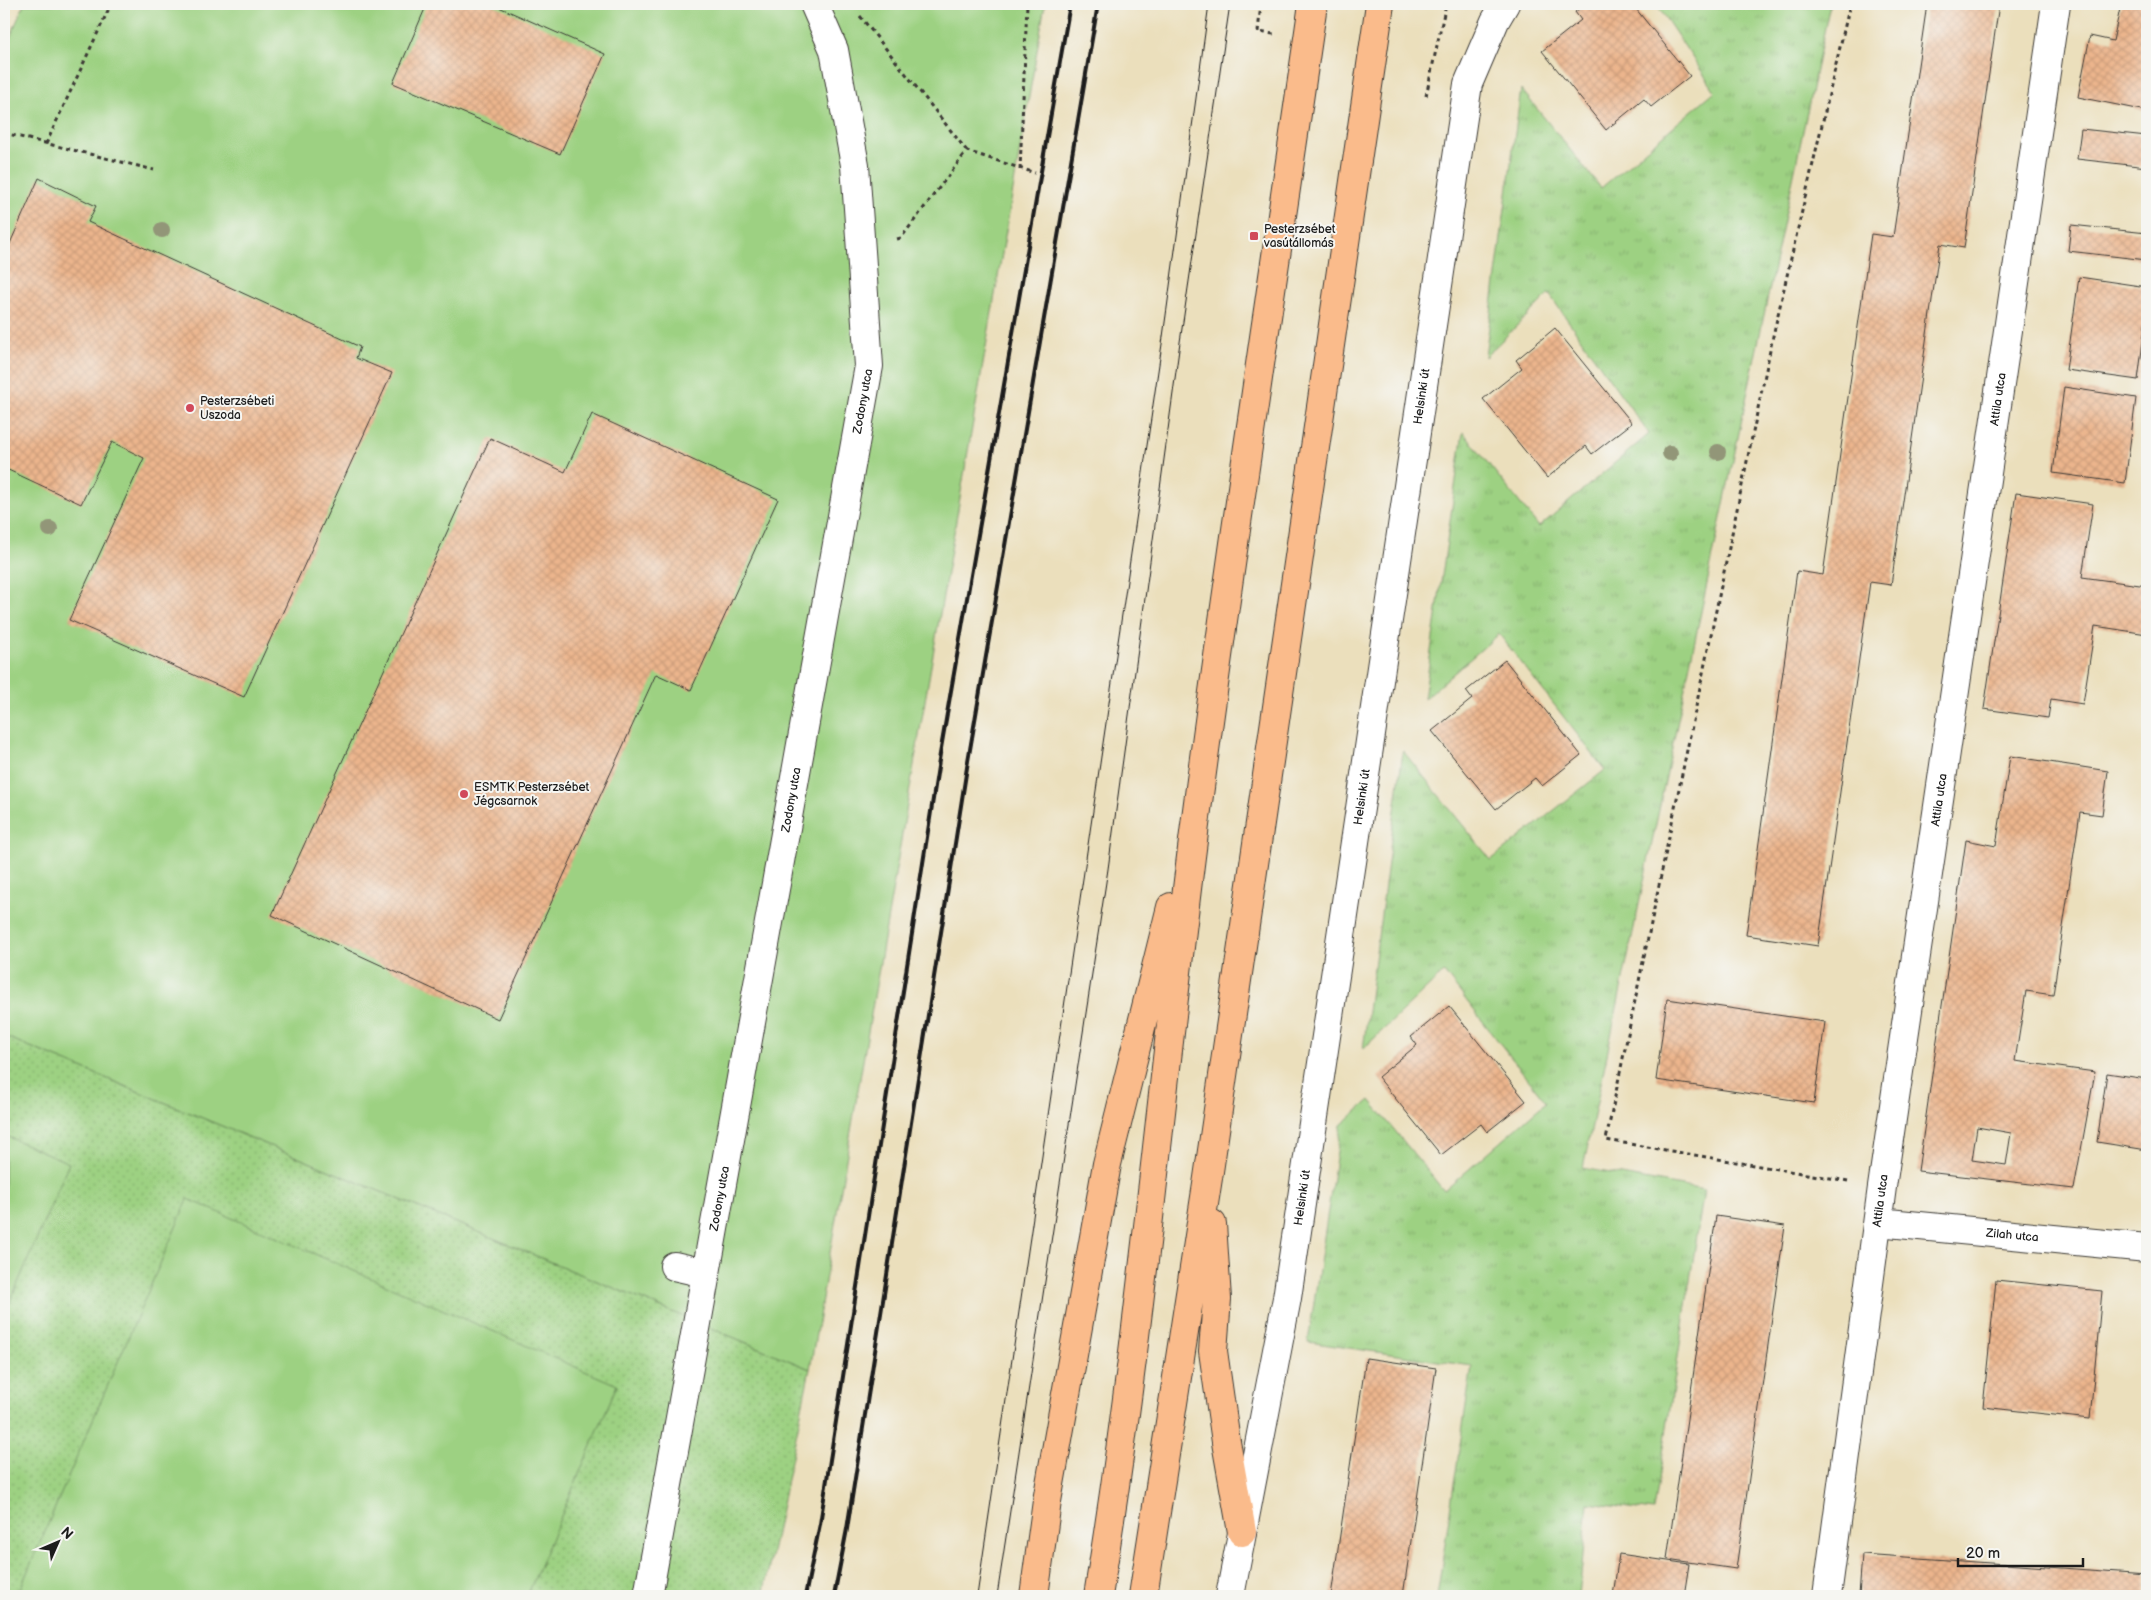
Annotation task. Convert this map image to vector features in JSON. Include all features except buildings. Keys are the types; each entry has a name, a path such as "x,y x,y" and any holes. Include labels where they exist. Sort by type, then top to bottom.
{"main road":[{"path":"1098,1596 1142,1284 1199,797 1313,4"},
{"path":"1142,1596 1208,1178 1380,4"},
{"path":"1034,1596 1049,1491 1107,1164 1199,797"},
{"path":"1208,1178 1217,1299 1213,1351 1226,1442 1242,1532"}],"street":[{"name":"Zodony utca","path":"648,1596 869,366 855,165 834,50 814,4"},
{"name":"Helsinki út","path":"1230,1596 1287,1298 1468,84 1495,21 1505,4"},
{"name":"Attila utca","path":"1827,1596 1882,1187 2056,4"},
{"name":"Zilah utca","path":"1878,1222 2147,1248"},
{"path":"674,1266 705,1273"}],"path":[{"path":"46,144 110,4"},
{"path":"1020,170 1027,4"},
{"path":"1261,4 1258,32 1283,36"},
{"path":"1426,96 1446,4"},
{"path":"1850,4 1773,336 1606,1140 1882,1187"},
{"path":"856,12 967,151 1020,170 1035,173"},
{"path":"4,133 154,170"},
{"path":"862,244 901,238 967,151"}],"green space":[{"path":"24,4 1045,4 810,1369 4,1036 4,52"},
{"path":"1656,4 1830,4 1583,1168 1704,1190 1654,1511 1588,1503 1579,1596 1437,1596 1472,1366 1308,1342 1341,1125 1370,1100 1444,1191 1546,1102 1444,972 1363,1049 1403,751 1491,860 1605,770 1499,634 1424,699 1463,432 1539,527 1649,434 1549,294 1485,357 1521,89 1601,188 1715,91"},
{"path":"4,1036 810,1369 763,1596 4,1596"},
{"path":"4,1135 69,1163 4,1316"},
{"path":"188,1199 617,1385 527,1596 17,1596"}],"tram line":[{"path":"977,1596 1162,344 1209,4"},
{"path":"997,1596 1108,869 1180,342 1230,4"}],"railway":[{"path":"805,1596 820,1524 940,754 1070,4"},
{"path":"834,1596 847,1529 968,761 1098,4"}],"place":[{"name":"Pesterzsébet vasútállomás","path":"1254,236"},
{"name":"Pesterzsébeti Uszoda","path":"190,408"},
{"name":"ESMTK Pesterzsébet Jégcsarnok","path":"464,794"}]}
